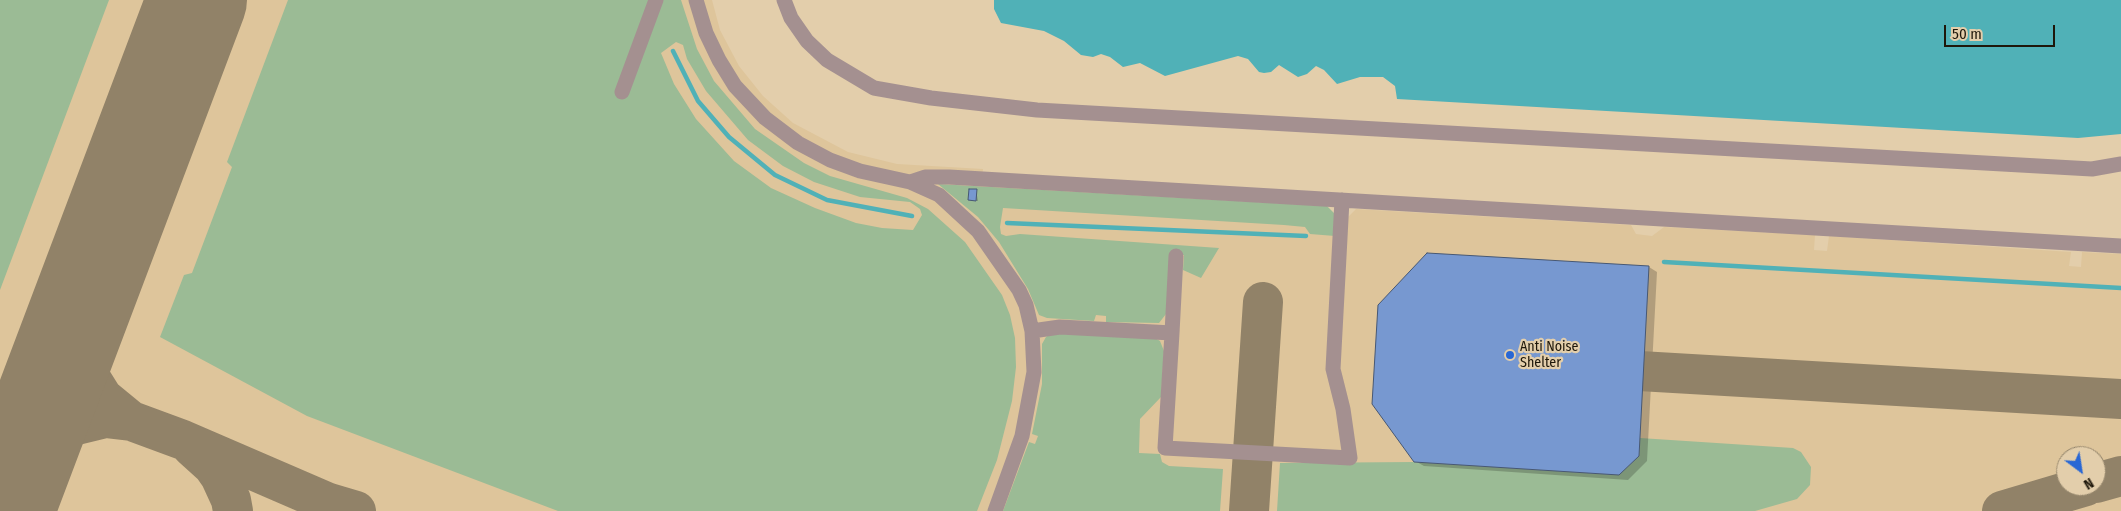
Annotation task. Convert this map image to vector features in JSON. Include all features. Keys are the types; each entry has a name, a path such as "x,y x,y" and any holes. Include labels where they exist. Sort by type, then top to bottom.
{"street":[{"path":"622,92 656,0"},
{"path":"696,0 706,33 719,60 735,86 765,118 798,143 830,160 860,171 910,182 938,195 978,231 1019,290 1026,305 1032,331 1034,372 1027,420 995,511"},
{"path":"784,0 791,18 807,41 827,60 874,88 931,98 1047,111 2092,169 2121,164"},
{"path":"910,182 925,177 949,177 2121,246"},
{"path":"1176,256 1165,448 1350,458 1343,409 1333,369 1342,200"},
{"path":"1032,331 1060,327 1172,333"}],"shaded area":[{"path":"0,0 712,0 720,30 739,66 763,96 793,123 848,152 897,164 983,169 982,179 1334,218 1347,218 1356,209 1631,225 1636,234 1652,236 1664,227 1815,235 1814,250 1827,251 1829,236 2071,252 2069,266 2081,267 2082,252 2121,254 2121,511 0,511"}],"green space":[{"path":"0,0 109,0 0,290"},
{"path":"288,0 681,0 697,49 714,81 755,129 804,163 830,176 907,198 928,209 965,242 1002,295 1010,315 1015,338 1016,367 1012,401 997,460 977,511 558,511 307,416 160,337 184,275 192,273 232,167 227,162","holes":["676,42 683,45 687,59 706,91 748,140 783,166 814,182 860,197 910,202 920,209 922,215 913,230 882,228 856,223 815,208 771,188 734,161 696,119 674,84 661,53"]},
{"path":"938,184 1327,206 1337,216 1335,236 1310,234 1305,227 1284,225 1003,208 1000,227 1001,234 1006,236 1020,234 1219,248 1201,278 1183,270 1184,255 1170,255 1166,314 1159,323 1106,322 1106,316 1096,315 1094,321 1047,318 1039,315 1028,289 999,242 978,217"},
{"path":"1052,333 1155,338 1160,341 1164,351 1161,397 1140,419 1139,453 1160,454 1162,462 1169,466 1223,469 1220,511 1003,511 1029,442 1035,444 1038,436 1032,434 1042,384 1042,344 1046,337"},
{"path":"1640,438 1793,448 1801,452 1811,467 1810,485 1797,499 1755,511 1277,511 1280,463 1414,462 1619,475 1639,456"}],"water":[{"path":"994,0 2121,0 2121,134 2078,138 1397,99 1395,86 1383,77 1360,77 1337,84 1324,70 1316,66 1307,74 1298,77 1279,65 1271,72 1264,73 1259,72 1248,59 1238,56 1165,76 1140,63 1123,67 1110,57 1101,54 1093,57 1081,55 1064,41 1044,31 1001,23 994,9"}],"building":[{"path":"969,189 977,189 976,201 968,200"},
{"name":"Anti Noise Shelter","path":"1427,253 1649,266 1639,456 1619,475 1414,462 1372,404 1378,305"}],"waterway":[{"path":"673,51 698,101 729,137 775,175 827,200 912,216"},
{"path":"1007,223 1306,236"},
{"path":"1664,262 2121,288"}],"taxiway":[{"path":"1249,511 1263,302"},
{"path":"21,468 32,451 49,437 68,427 105,418 131,421 103,398 88,374 79,342 77,324 80,310"},
{"path":"0,410 24,397 41,384 62,360"},
{"path":"1588,368 2121,399"},
{"path":"0,413 66,405 82,405 99,409 183,440 329,503 356,511"},
{"path":"192,447 213,466 220,476 231,500 233,511"},
{"path":"2106,480 2121,476"},
{"path":"2002,511 2056,495"}],"runway":[{"path":"4,511 197,0"}],"place":[{"name":"Anti Noise Shelter","path":"1510,355"}]}
